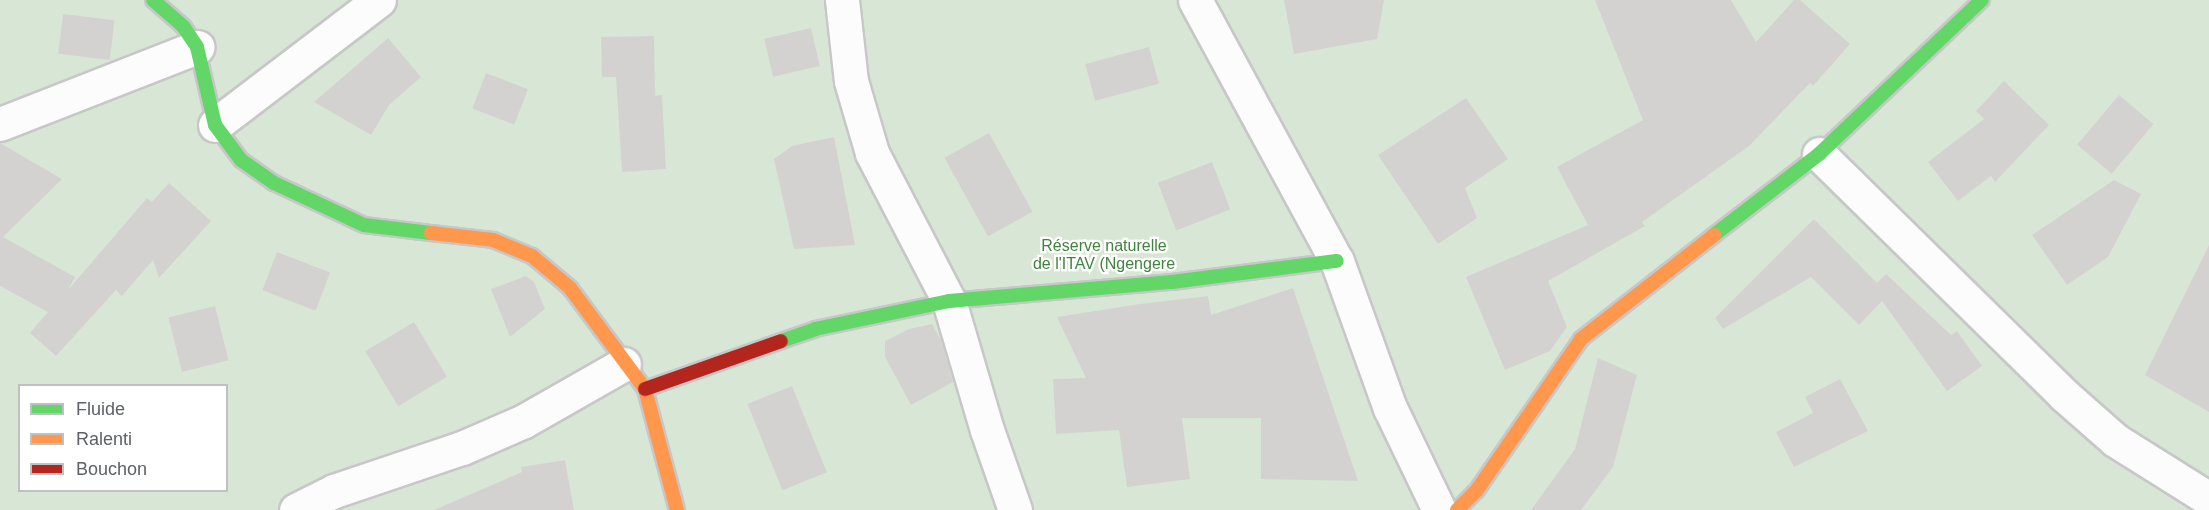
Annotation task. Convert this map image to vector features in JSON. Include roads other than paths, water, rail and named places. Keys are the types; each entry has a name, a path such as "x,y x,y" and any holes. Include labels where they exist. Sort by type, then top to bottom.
{"street":[{"path":"153,0 183,26 197,47 215,125 241,160 274,183 364,225 493,240 532,256 570,288 624,364 645,389 677,510"},
{"path":"215,125 379,0"},
{"path":"842,0 851,81 872,153 949,301 987,430 1015,510"},
{"path":"1196,0 1338,261 1390,408 1439,510"},
{"path":"1457,510 1477,490 1581,339 1819,154 1982,0"},
{"path":"0,124 197,47"},
{"path":"1819,154 2073,402 2115,440 2209,499"},
{"path":"645,389 815,329 949,301 1172,282 1338,261"},
{"path":"296,510 334,491 462,448 524,421 624,364"}],"park label":[{"name":"Réserve naturelle de l'ITAV (Ngengere","path":"1104,255"}]}
